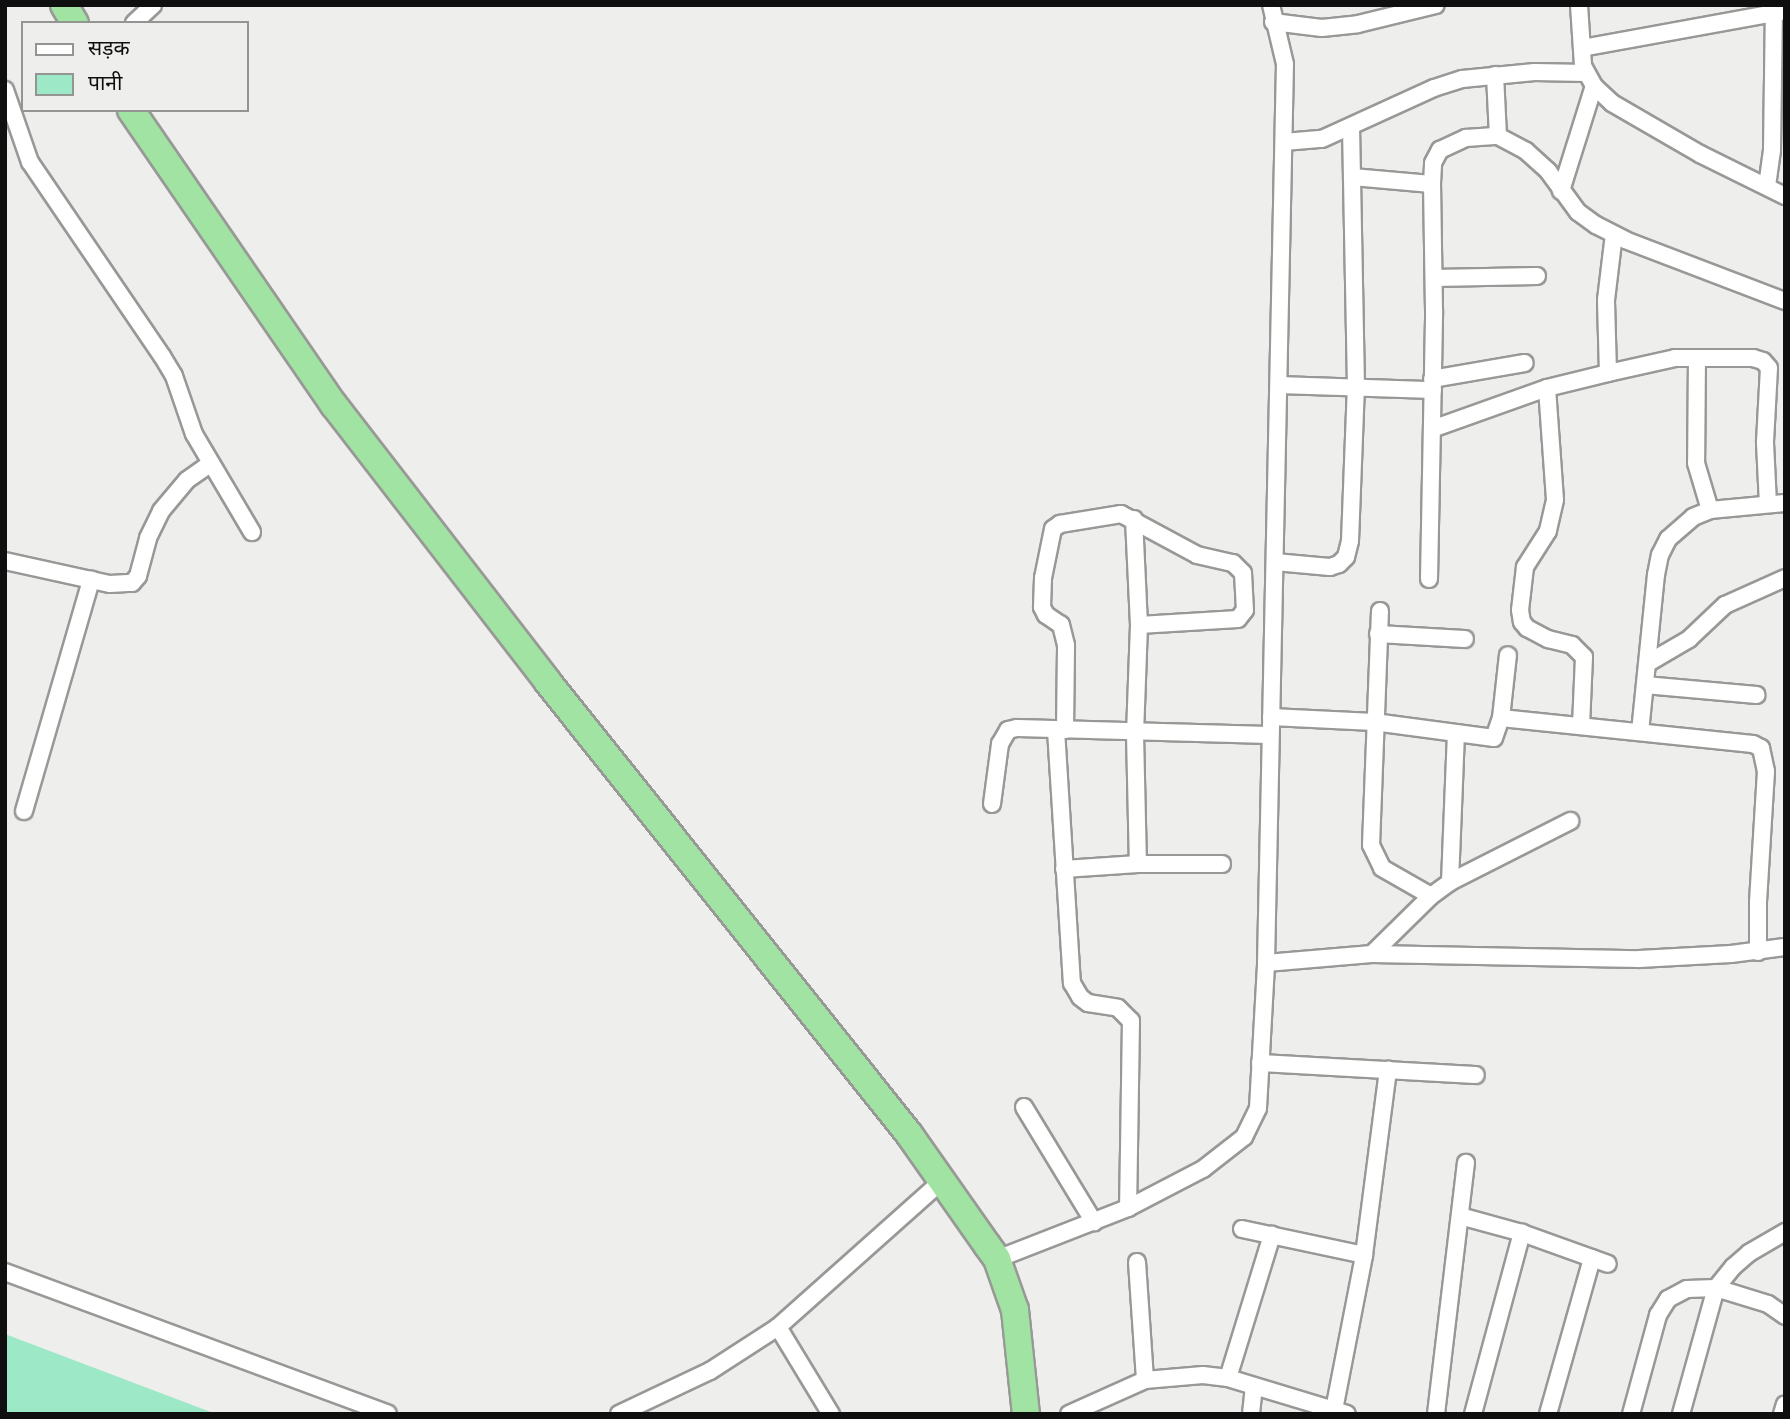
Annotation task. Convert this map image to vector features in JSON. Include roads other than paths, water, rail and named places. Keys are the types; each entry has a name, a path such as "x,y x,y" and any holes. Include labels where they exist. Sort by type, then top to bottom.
{"highway":[{"path":"64,5 74,21"},
{"path":"132,112 334,405 547,681 909,1134 997,1259 1015,1310 1020,1337 1026,1414"}],"street":[{"path":"136,21 153,5"},
{"path":"997,1259 1128,1208 1202,1169 1244,1137 1258,1108 1266,963 1286,64 1273,22 1271,5"},
{"path":"1273,22 1322,28 1358,24 1436,5"},
{"path":"1561,191 1590,80 1582,48 1578,5"},
{"path":"1582,48 1779,12 1779,61 1767,187"},
{"path":"1284,142 1322,139 1352,128 1434,88 1462,79 1495,75 1590,80 1612,103 1785,196"},
{"path":"1495,75 1498,136"},
{"path":"5,90 30,162 162,356 174,376 194,434 252,532"},
{"path":"1276,562 1330,567 1339,564 1346,556 1350,541 1356,387 1352,128"},
{"path":"1430,579 1434,278 1432,184 1433,163 1440,150 1466,138 1498,136 1526,151 1548,171 1578,212 1614,234 1785,301"},
{"path":"1352,177 1432,184"},
{"path":"1608,373 1605,300 1614,234"},
{"path":"1434,278 1537,276"},
{"path":"1432,429 1547,388 1675,358 1753,358 1763,361 1769,368 1765,443 1780,505 1710,510 1681,526 1668,539 1660,555 1640,732"},
{"path":"1697,358 1696,463 1710,510"},
{"path":"1279,385 1356,387 1433,384 1525,363"},
{"path":"1547,388 1553,447 1553,518 1525,567 1520,610 1522,622 1527,628 1548,639 1572,645 1584,657 1581,725"},
{"path":"5,561 110,584 132,583 161,511 187,480 211,463"},
{"path":"1128,1208 1131,1021 1118,1008 1088,1003 1072,983 1064,869 1060,730 1066,645 1061,625 1046,615 1042,607 1049,537 1060,524 1112,514 1135,519 1197,555 1234,563 1240,568 1244,580 1245,610 1238,619 1139,625"},
{"path":"1135,519 1139,625 1135,734 1138,864"},
{"path":"1648,663 1689,639 1725,605 1785,578"},
{"path":"24,811 91,580"},
{"path":"1244,580 1275,581"},
{"path":"1380,611 1371,845 1375,858 1392,875 1430,896"},
{"path":"1378,634 1465,639"},
{"path":"1270,717 1374,722 1494,738 1502,718 1508,655"},
{"path":"1645,685 1757,695"},
{"path":"1502,718 1753,744 1762,748 1766,771 1758,903 1758,952"},
{"path":"992,804 1003,736 1017,728 1135,734 1270,735"},
{"path":"1450,883 1456,733"},
{"path":"1372,954 1430,896 1570,821"},
{"path":"1064,869 1138,864 1222,864"},
{"path":"1266,963 1372,954 1639,959 1758,952 1785,947"},
{"path":"1260,1063 1476,1075"},
{"path":"1069,1414 1145,1380 1203,1375 1228,1378 1340,1412 1388,1070"},
{"path":"1024,1107 1094,1222"},
{"path":"1436,1414 1466,1163"},
{"path":"620,1414 710,1371 778,1327 942,1181"},
{"path":"1460,1216 1522,1233 1600,1261 1548,1414"},
{"path":"1242,1229 1364,1255"},
{"path":"1681,1414 1716,1288 1733,1266 1749,1253 1785,1232"},
{"path":"1473,1414 1522,1233"},
{"path":"1228,1378 1272,1235"},
{"path":"1137,1262 1145,1380"},
{"path":"5,1272 388,1414"},
{"path":"1631,1414 1658,1315 1668,1299 1687,1289 1716,1288 1768,1304 1785,1316"},
{"path":"778,1327 831,1414"},
{"path":"1251,1414 1254,1387"},
{"path":"1782,1414 1785,1404"}],"water":[{"path":"5,1334 216,1414 5,1414"}]}
